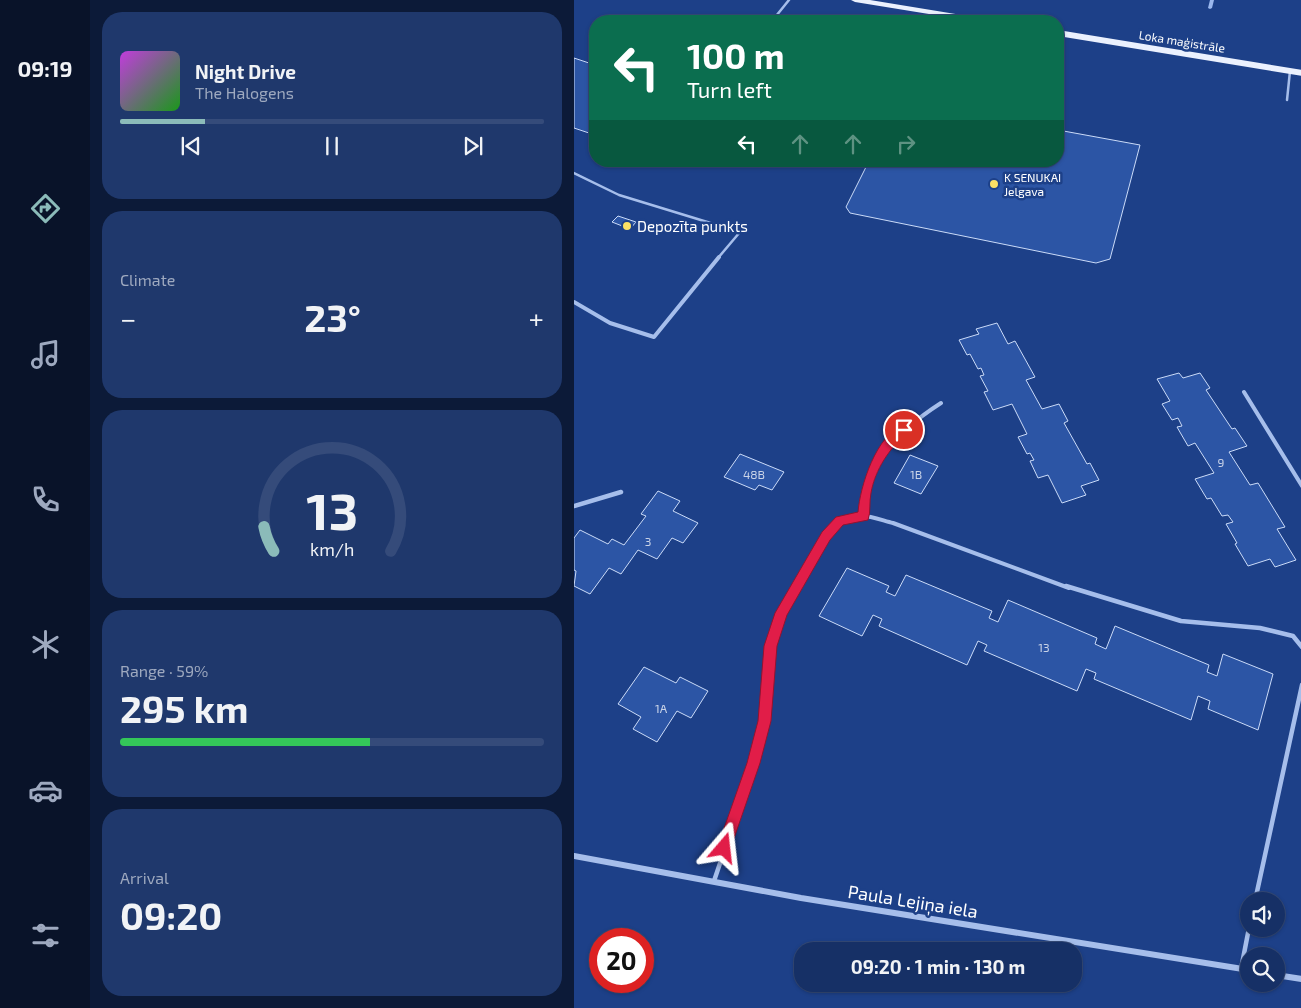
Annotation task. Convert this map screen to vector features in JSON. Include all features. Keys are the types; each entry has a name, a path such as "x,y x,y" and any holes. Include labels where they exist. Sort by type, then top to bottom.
{"main road":[{"path":"855,0 949,15"},
{"name":"Loka maģistrāle","path":"1064,34 1301,74"}],"street":[{"path":"574,506 621,492"},
{"name":"Paula Lejiņa iela","path":"574,856 801,898 1240,969"},
{"path":"1285,976 1301,979"}],"lane":[{"path":"777,15 789,0"},
{"path":"1287,100 1290,72"},
{"path":"574,173 619,195 740,232 654,337 610,323 574,302"},
{"path":"1244,392 1301,486"},
{"path":"864,516 866,493 873,469 893,439 914,420 941,404"},
{"path":"714,881 754,763 765,721 770,646 781,613 826,536 840,521 864,516 893,523 1078,591 1181,621 1260,628 1293,636 1301,647"},
{"path":"1257,892 1301,685"}],"building":[{"path":"574,58 589,63 589,133 574,128"},
{"name":"K SENUKAI Jelgava","path":"1064,131 1140,145 1110,259 1096,263 850,213 846,207 866,167 1064,167"},
{"name":"Depozīta punkts","path":"618,216 636,222 630,229 612,222"},
{"path":"997,323 1008,344 1015,341 1035,377 1026,380 1042,409 1059,404 1068,421 1064,423 1087,464 1090,463 1099,480 1081,486 1086,495 1062,503 1048,475 1038,478 1030,461 1034,460 1030,453 1027,454 1018,437 1027,434 1012,404 993,410 984,392 988,391 980,376 984,375 981,368 978,369 970,354 967,355 959,340 979,334 976,329"},
{"path":"1179,373 1183,378 1200,373 1210,388 1206,390 1232,429 1235,428 1247,446 1229,452 1250,485 1258,483 1285,527 1277,529 1296,560 1275,567 1270,559 1248,566 1226,524 1233,522 1228,515 1222,516 1211,498 1207,499 1195,479 1214,473 1195,443 1188,446 1177,427 1182,426 1178,418 1172,420 1162,404 1170,401 1157,379"},
{"path":"740,454 784,472 772,490 759,485 755,490 724,477"},
{"path":"910,455 938,466 921,494 894,483"},
{"path":"658,491 680,501 673,511 698,523 683,543 672,538 657,559 638,550 621,574 609,568 590,594 574,586 576,571 574,570 574,538 580,530 608,544 612,539 624,545 646,516 641,514"},
{"path":"847,568 889,586 886,592 895,596 906,575 992,611 989,618 998,622 1008,600 1097,638 1095,644 1106,649 1115,626 1209,665 1207,672 1217,676 1223,654 1273,674 1258,730 1208,709 1210,701 1198,696 1191,720 1094,679 1096,673 1086,669 1077,691 984,651 987,645 978,641 967,665 879,626 882,619 873,615 862,636 819,616"},
{"path":"644,667 676,683 680,677 708,691 691,718 677,711 657,742 633,729 641,717 618,704"}],"waterway":[{"path":"1210,8 1212,0"}],"place":[{"name":"K SENUKAI Jelgava","path":"994,184"},
{"name":"Depozīta punkts","path":"627,226"}],"route":[{"path":"724,848 734,815 754,763 765,721 770,646 781,613 826,536 840,521 864,516 866,493 873,469 893,439 904,430"}]}
